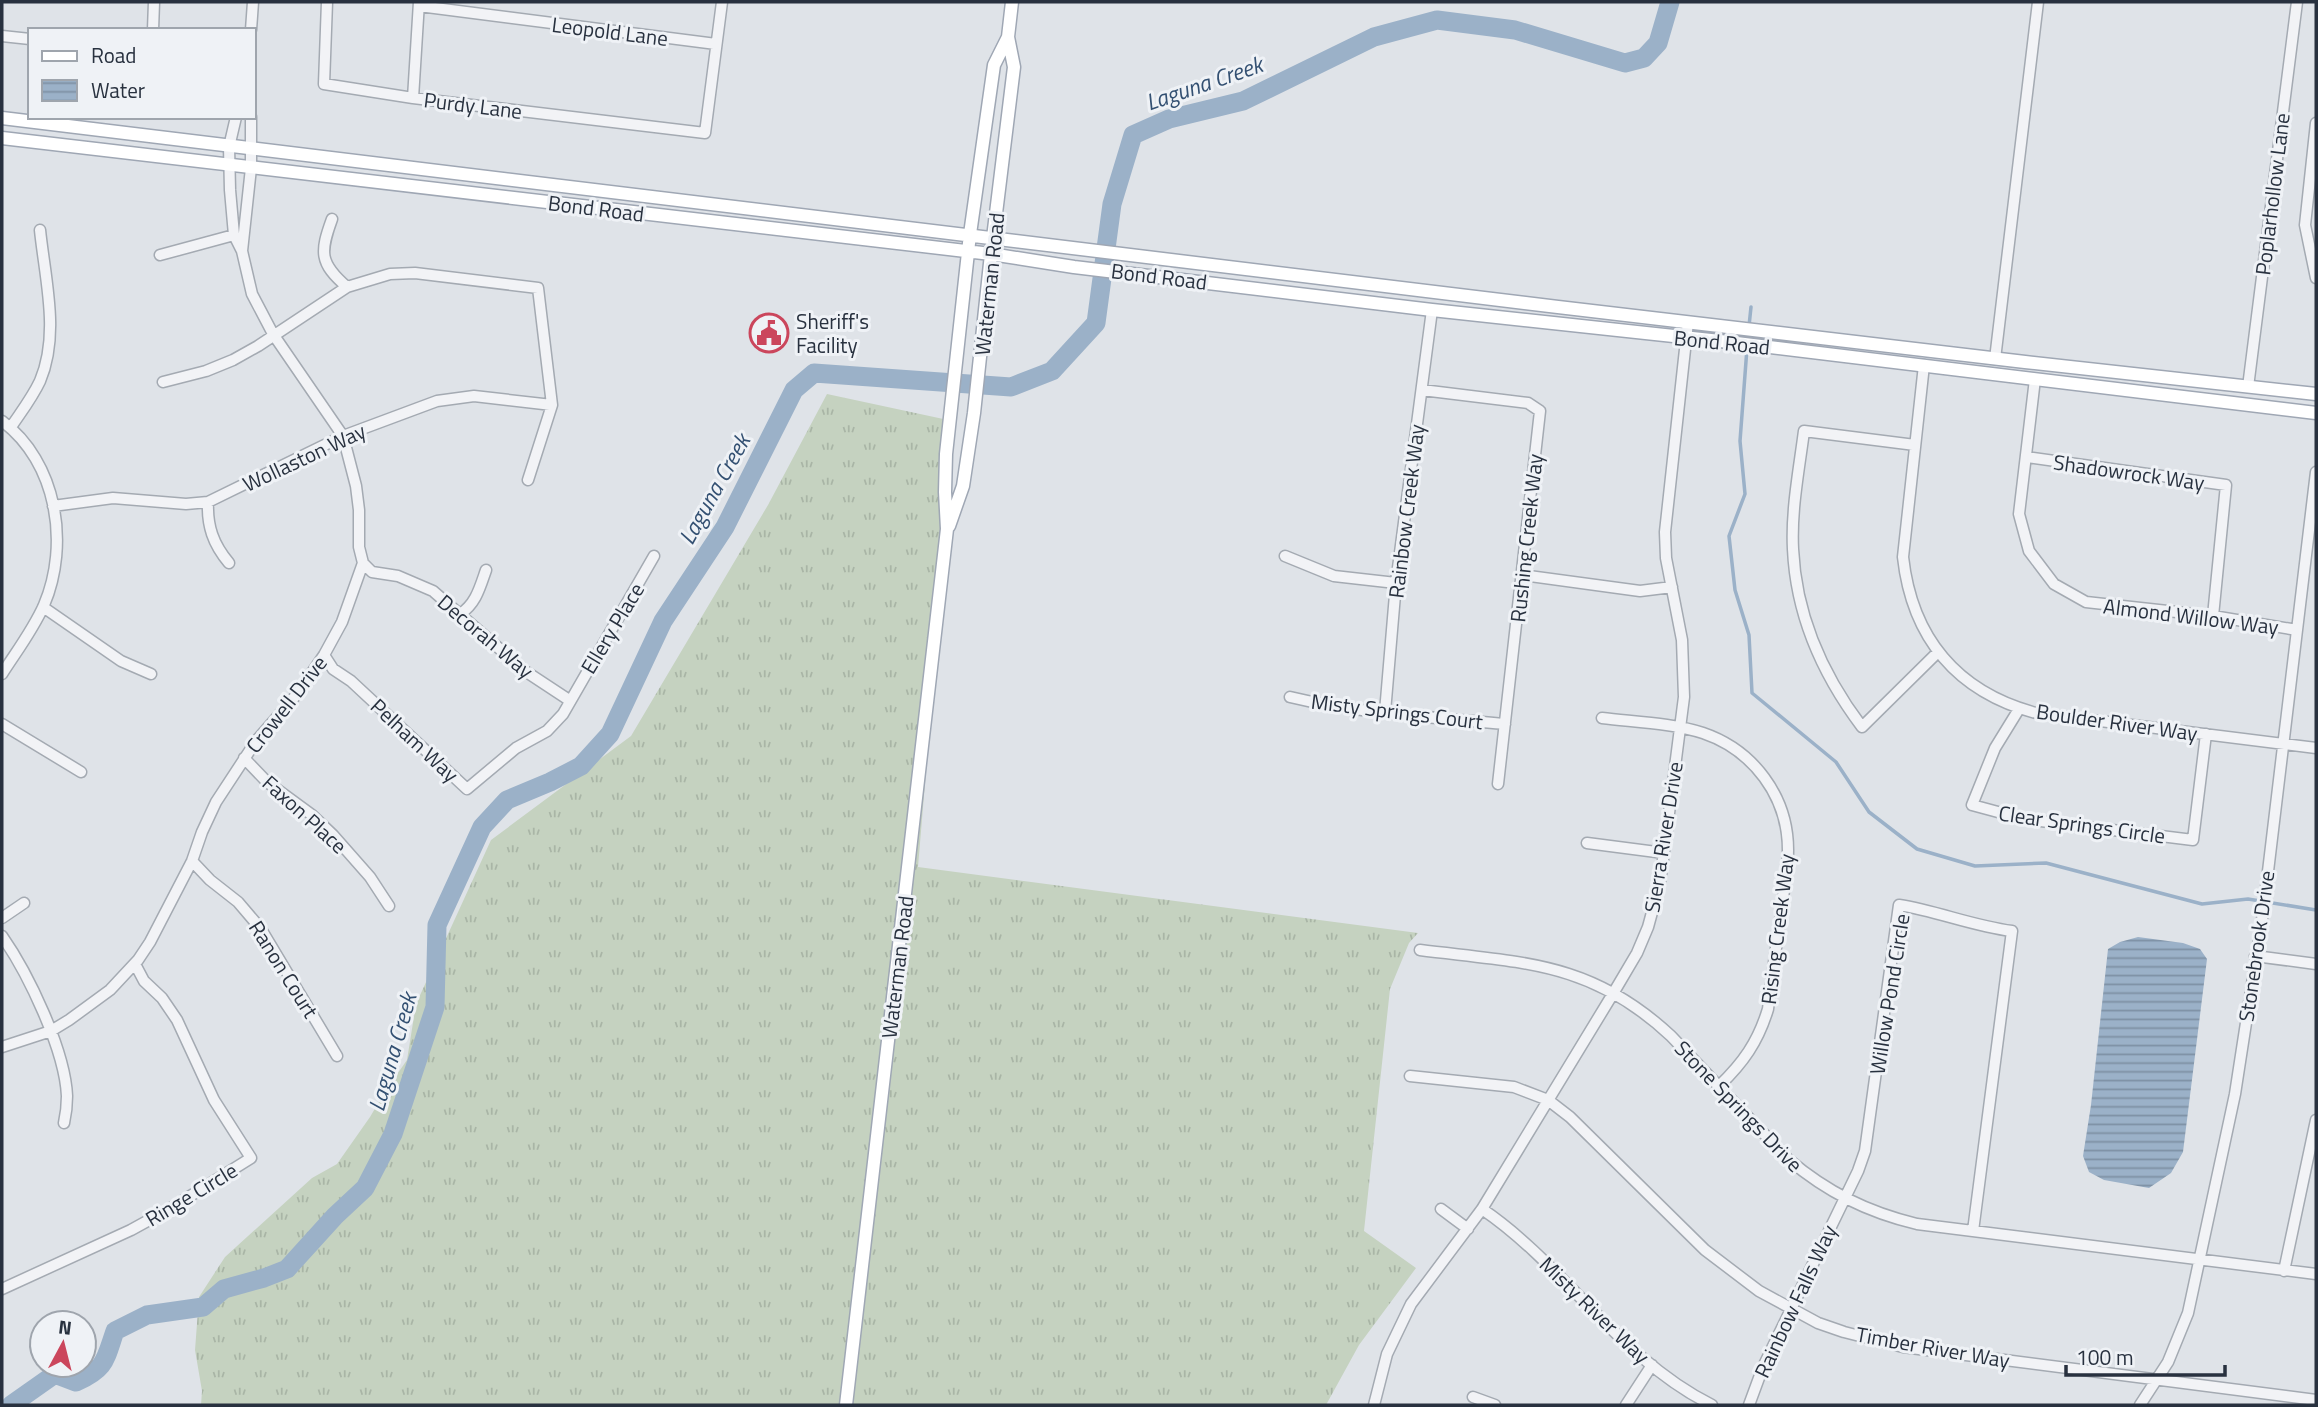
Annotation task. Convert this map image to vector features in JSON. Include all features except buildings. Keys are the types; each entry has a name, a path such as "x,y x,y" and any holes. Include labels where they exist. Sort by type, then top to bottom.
{"main road":[{"name":"Waterman Road","path":"947,529 963,485 974,413 1014,68 1008,37 1012,2"},
{"name":"Waterman Road","path":"846,1405 947,529 945,466 970,234 994,65 1008,37"},
{"name":"Bond Road","path":"2,118 1558,307 2316,394"},
{"name":"Bond Road","path":"2,138 969,251 1074,267 1432,310 1720,341 2316,412"},
{"path":"1432,310 1437,304 1447,301 1531,312 1558,307"},
{"path":"1924,365 1935,359 2012,367 2025,362"}],"street":[{"path":"153,28 154,2"},
{"path":"251,28 253,2"},
{"name":"Purdy Lane","path":"327,2 324,84 413,98 705,132 716,44"},
{"path":"716,44 722,2"},
{"path":"1995,359 2038,2"},
{"name":"Poplarhollow Lane","path":"2248,387 2297,2"},
{"path":"413,98 419,4"},
{"name":"Leopold Lane","path":"419,4 716,44"},
{"path":"2,36 28,39"},
{"name":"Crowell Drive","path":"2,1047 51,1031 90,1006 135,964 150,942 192,861 216,803 244,758 298,693 324,655 342,622 363,563 359,547 356,486 343,436 273,334 252,294 242,251 234,236 229,147 236,119"},
{"name":"Crowell Drive","path":"242,251 251,168 251,119"},
{"path":"2316,123 2305,225 2316,278"},
{"path":"332,219 325,239 326,262 330,273 347,287"},
{"path":"2,674 43,607 56,563 58,536 53,506 41,470 6,424 40,381 49,349 50,314 40,230"},
{"path":"160,255 234,236"},
{"path":"163,382 206,371 233,360 347,287 390,274 415,273 538,288 552,405 528,480"},
{"name":"Rainbow Creek Way","path":"1385,712 1396,583 1432,310"},
{"name":"Sierra River Drive","path":"1374,1405 1387,1354 1399,1326 1428,1278 1482,1209 1614,992 1648,927 1656,901 1681,728 1684,669 1682,640 1667,558 1666,511 1688,322"},
{"name":"Boulder River Way","path":"1924,365 1904,538 1905,568 1917,616 1938,652 1968,682 2019,709 2050,715 2316,748"},
{"name":"Almond Willow Way","path":"2035,379 2018,514 2029,551 2054,584 2086,602 2213,616 2297,630"},
{"name":"Rushing Creek Way","path":"1422,390 1528,403 1540,411 1498,784"},
{"name":"Wollaston Way","path":"53,506 113,498 186,504 208,502 343,436 449,398 486,397 552,405"},
{"path":"1915,445 1804,431 1793,519 1795,573 1805,623 1815,652 1829,679 1862,727 1938,652"},
{"name":"Shadowrock Way","path":"2027,457 2226,485 2213,616"},
{"name":"Stonebrook Drive","path":"2140,1405 2158,1380 2179,1338 2200,1260 2235,1094 2263,913 2316,472"},
{"path":"208,502 210,532 214,543 229,564"},
{"name":"Ellery Place","path":"569,700 654,556"},
{"path":"1285,556 1334,576 1396,583"},
{"name":"Decorah Way","path":"363,563 372,572 398,576 422,585 444,599 525,671 569,700"},
{"path":"460,614 475,600 486,570"},
{"path":"1522,575 1640,591 1672,587"},
{"path":"43,607 121,661 151,674"},
{"name":"Pelham Way","path":"324,655 333,669 351,681 467,789 516,748 547,731 563,715 569,700"},
{"name":"Misty Springs Court","path":"1290,697 1314,703 1385,712 1505,724"},
{"name":"Clear Springs Circle","path":"2019,709 1995,748 1972,805 2024,819 2193,840 2206,734"},
{"name":"Rising Creek Way","path":"1602,718 1681,728 1719,739 1749,759 1769,783 1778,800 1787,835 1787,862 1768,1009 1763,1028 1747,1057 1718,1086"},
{"path":"2,724 81,772"},
{"name":"Faxon Place","path":"244,758 267,782 333,835 370,877 390,906"},
{"path":"1587,843 1664,853"},
{"name":"Ranon Court","path":"192,861 210,880 238,902 261,929 337,1056"},
{"path":"2,918 24,903"},
{"name":"Willow Pond Circle","path":"1844,1199 1858,1171 1869,1131 1899,905 1919,908 1970,924 2012,931 1973,1231"},
{"path":"2,936 16,957 51,1031 66,1085 67,1107 64,1123"},
{"name":"Stone Springs Drive","path":"1420,950 1539,965 1592,981 1614,992 1652,1019 1788,1159 1844,1199 1887,1217 1917,1224 2316,1274"},
{"path":"2255,956 2316,964"},
{"name":"Ringe Circle","path":"2,1289 131,1230 172,1208 251,1158 214,1100 177,1020 162,998 144,981 135,964"},
{"name":"Timber River Way","path":"1410,1076 1514,1087 1548,1100 1570,1117 1705,1250 1749,1285 1790,1310 1844,1332 1903,1347 2316,1400"},
{"path":"2284,1271 2316,1120"},
{"name":"Rainbow Falls Way","path":"1749,1405 1763,1367 1844,1199"},
{"path":"1441,1209 1468,1229"},
{"name":"Misty River Way","path":"1482,1209 1523,1240 1652,1365 1712,1405"},
{"path":"1626,1405 1652,1365"},
{"path":"1473,1397 1495,1405"}],"green space":[{"path":"827,394 948,420 943,568 918,867 1418,933 1409,943 1390,989 1364,1231 1416,1268 1359,1345 1326,1405 201,1405 202,1391 195,1350 199,1297 225,1257 312,1178 337,1164 370,1117 407,1060 416,1004 491,840 631,736 768,505"}],"water":[{"path":"2138,937 2183,943 2200,949 2207,959 2183,1152 2171,1173 2149,1188 2104,1180 2089,1172 2083,1156 2108,949"}],"waterway":[{"name":"Laguna Creek","path":"11,1405 55,1374 76,1382 93,1373 103,1362 115,1331 147,1315 203,1307 224,1289 287,1269 335,1216 365,1188 393,1134 435,1007 437,925 482,827 507,800 581,766 610,734 663,621 725,527 794,390 814,373 1011,387 1052,371 1096,323 1112,204 1133,135 1169,119 1243,101 1374,37 1437,20 1515,30 1625,63 1644,58 1658,43 1670,2"},
{"path":"1749,326 1751,307"},
{"path":"1747,348 1740,441 1745,494 1729,536 1735,590 1749,635 1752,693 1836,762 1869,812 1917,849 1975,866 2046,863 2202,904 2248,899 2316,910"}],"place":[{"name":"Sheriff's Facility","path":"769,333"}]}
